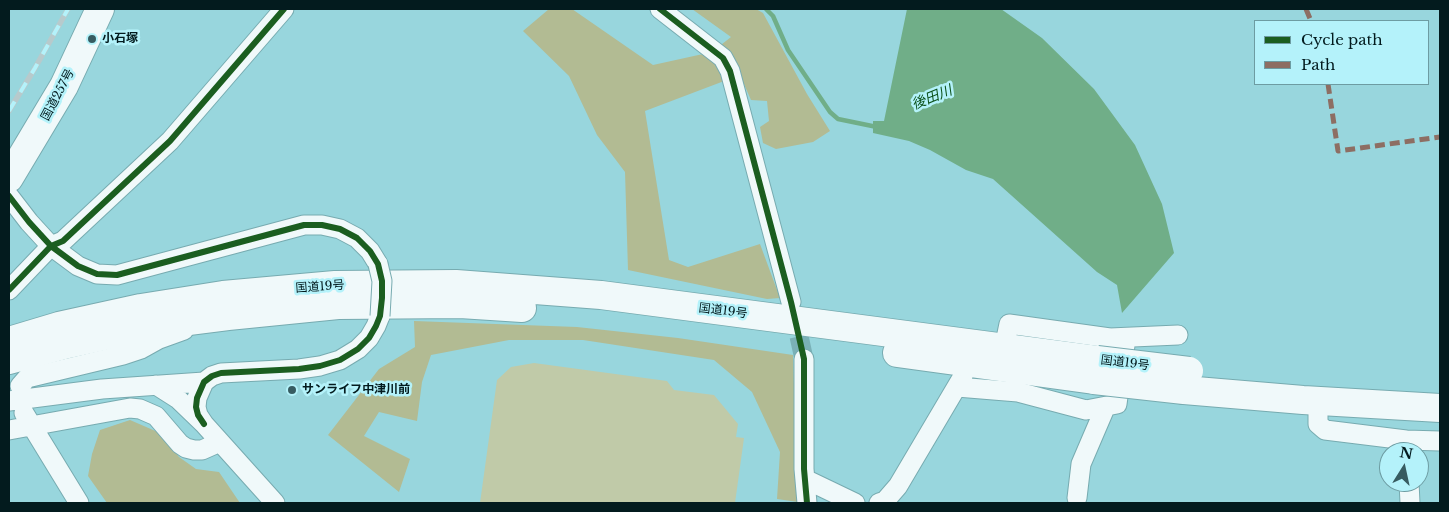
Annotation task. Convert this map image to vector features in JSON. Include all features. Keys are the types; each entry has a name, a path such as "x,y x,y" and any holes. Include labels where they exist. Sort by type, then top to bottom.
{"highway":[{"name":"国道257号","path":"9,178 64,86 100,9"},
{"name":"国道19号","path":"9,341 59,326 132,310 223,295 335,285 456,284 601,295 1004,348 1096,370"},
{"name":"国道19号","path":"9,360 68,344 149,326 228,316 338,305 460,304 603,314 971,363 1096,370 1187,380 1318,401 1440,408"},
{"name":"国道19号","path":"1187,380 1303,382 1440,391"}],"street":[{"path":"9,290 51,246 63,241 170,141 284,9"},
{"path":"660,9 723,58 730,71 791,302"},
{"path":"9,196 51,246 78,266 97,274 117,275 304,225 340,228 358,238 370,251 378,264 382,281 380,316 369,338 358,349 340,360 320,366 299,369 221,373 212,376 204,382 199,390 196,407 204,424"},
{"path":"20,386 27,378 123,355 174,333 228,316"},
{"path":"1004,348 1010,324 1110,338 1178,335"},
{"path":"957,387 1018,392 1086,410 1105,408 1117,404 1126,338"},
{"path":"804,359 807,503"},
{"path":"879,503 885,501 898,486 971,363"},
{"path":"9,401 102,389 204,382"},
{"path":"156,385 178,399 204,424 275,503"},
{"path":"1318,401 1318,424 1324,430 1386,442"},
{"path":"9,430 27,419 130,408 140,409 156,416 180,444 186,448 202,450 220,442"},
{"path":"1077,498 1081,464 1105,408"},
{"path":"27,419 79,503"},
{"path":"805,479 855,503"}],"shaded area":[{"path":"549,9 572,9 653,65 712,52 731,37 692,9 756,9 763,13 807,94 830,131 813,142 776,149 763,143 760,127 769,121 767,101 751,100 740,75 645,111 669,260 688,267 760,244 780,298 767,299 628,270 625,172 597,135 569,76 523,31"},
{"path":"414,321 577,327 678,338 793,355 798,502 777,499 780,452 752,392 714,360 583,340 509,340 431,355 422,382 417,421 379,412 364,436 410,459 399,492 328,435 379,369 415,347"},
{"path":"534,363 667,381 674,390 714,395 738,424 736,437 744,438 735,503 480,503 497,380 511,367"},
{"path":"130,420 160,433 179,457 196,469 219,472 240,503 107,503 88,476 92,454 100,430"}],"water":[{"path":"907,9 1001,9 1042,38 1094,89 1135,145 1162,204 1174,253 1122,313 1117,285 1097,272 993,179 966,170 930,150 909,141 873,133 873,121 884,121"}],"waterway":[{"name":"後田川","path":"766,9 773,16 788,50 830,112 838,119 877,127"}],"tunnel":[{"path":"793,309 804,359"}],"railway":[{"path":"9,111 68,9"}],"marked path":[{"path":"1306,9 1311,20"},
{"path":"1328,85 1338,151 1440,137"}],"cycle path":[{"path":"9,290 51,246 63,241 170,141 284,9"},
{"path":"660,9 723,58 730,71 791,302 804,359 804,469 807,503"},
{"path":"9,196 51,246 78,266 97,274 117,275 304,225 322,225 340,229 357,238 370,251 378,264 382,281 382,298 380,316 369,338 358,349 340,360 320,366 299,369 221,373 212,376 204,382 197,398 196,407 198,415 204,424"}],"place":[{"name":"小石塚","path":"92,39"},
{"name":"サンライフ中津川前","path":"292,390"}]}
